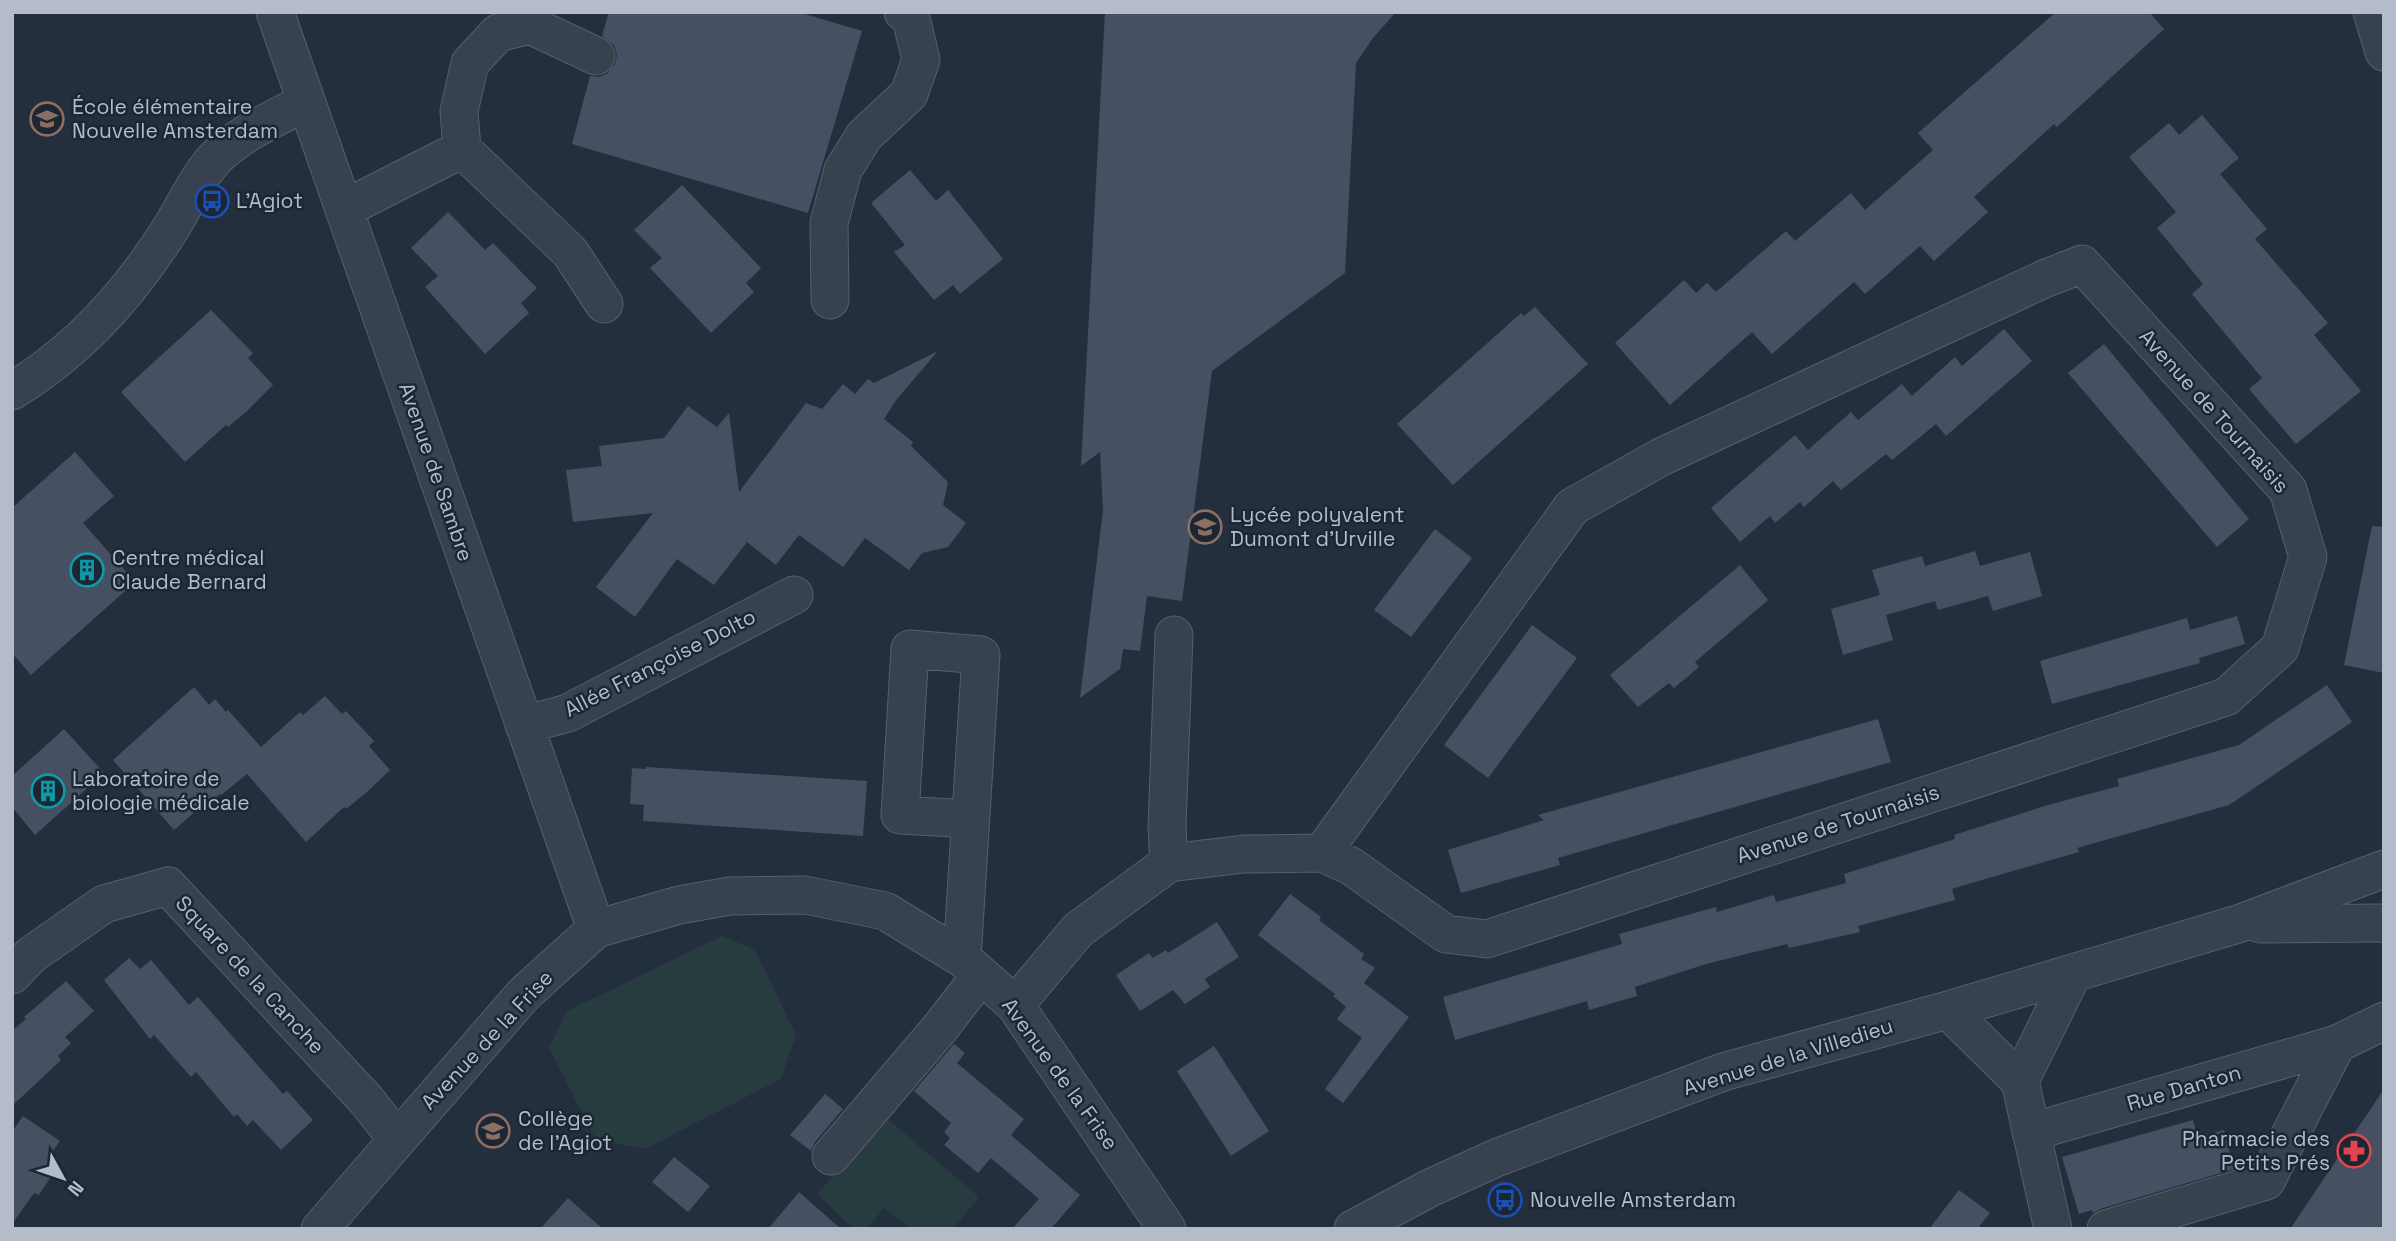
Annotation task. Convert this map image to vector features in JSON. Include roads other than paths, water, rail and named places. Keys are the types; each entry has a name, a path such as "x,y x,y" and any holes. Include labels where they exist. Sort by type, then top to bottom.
{"street":[{"path":"830,300 829,223 843,170 864,136 909,94 921,60 911,18 903,12"},
{"path":"2372,12 2384,52"},
{"name":"Avenue de Sambre","path":"279,13 306,102 596,929"},
{"path":"596,56 530,24 498,33 470,63 459,111 462,149 570,252 604,304"},
{"path":"12,391 32,379 90,331 125,292 152,257 204,174 221,152 246,134 306,102"},
{"path":"344,209 462,149"},
{"name":"Avenue de Tournaisis","path":"1015,1005 1078,930 1169,863 1244,854 1322,853 1351,866 1446,934 1487,939 2226,697 2280,648 2308,557 2288,490 2082,264 2044,279 1661,457 1572,507 1322,853"},
{"name":"Allée Françoise Dolto","path":"524,725 568,713 794,595"},
{"path":"1169,863 1167,827 1174,635"},
{"path":"831,1156 940,1028 971,967 971,819 981,655 910,649 900,815 971,819"},
{"name":"Avenue de la Villedieu","path":"1353,1229 1430,1188 1496,1158 1723,1072 1948,1010 2238,924 2384,869"},
{"name":"Square de la Canche","path":"12,975 31,955 104,904 168,886 367,1101 397,1139"},
{"name":"Avenue de la Frise","path":"320,1229 524,994 596,929 679,905 730,896 805,895 885,912 971,967 1015,1005 1167,1229"},
{"name":"Avenue de la Villedieu","path":"2238,924 2384,923"},
{"path":"2020,1081 2073,974"},
{"path":"1948,1010 2020,1081 2053,1229"},
{"name":"Rue Danton","path":"2031,1132 2337,1044 2384,1021"},
{"path":"2106,1229 2266,1181 2337,1044"}],"place":[{"name":"École élémentaire Nouvelle Amsterdam","path":"47,119"},
{"name":"L'Agiot","path":"212,201"},
{"name":"Lycée polyvalent Dumont d'Urville","path":"1205,527"},
{"name":"Centre médical Claude Bernard","path":"87,570"},
{"name":"Laboratoire de biologie médicale","path":"48,791"},
{"name":"Collège de l'Agiot","path":"493,1131"},
{"name":"Pharmacie des Petits Prés","path":"2354,1151"},
{"name":"Nouvelle Amsterdam","path":"1505,1200"}]}
